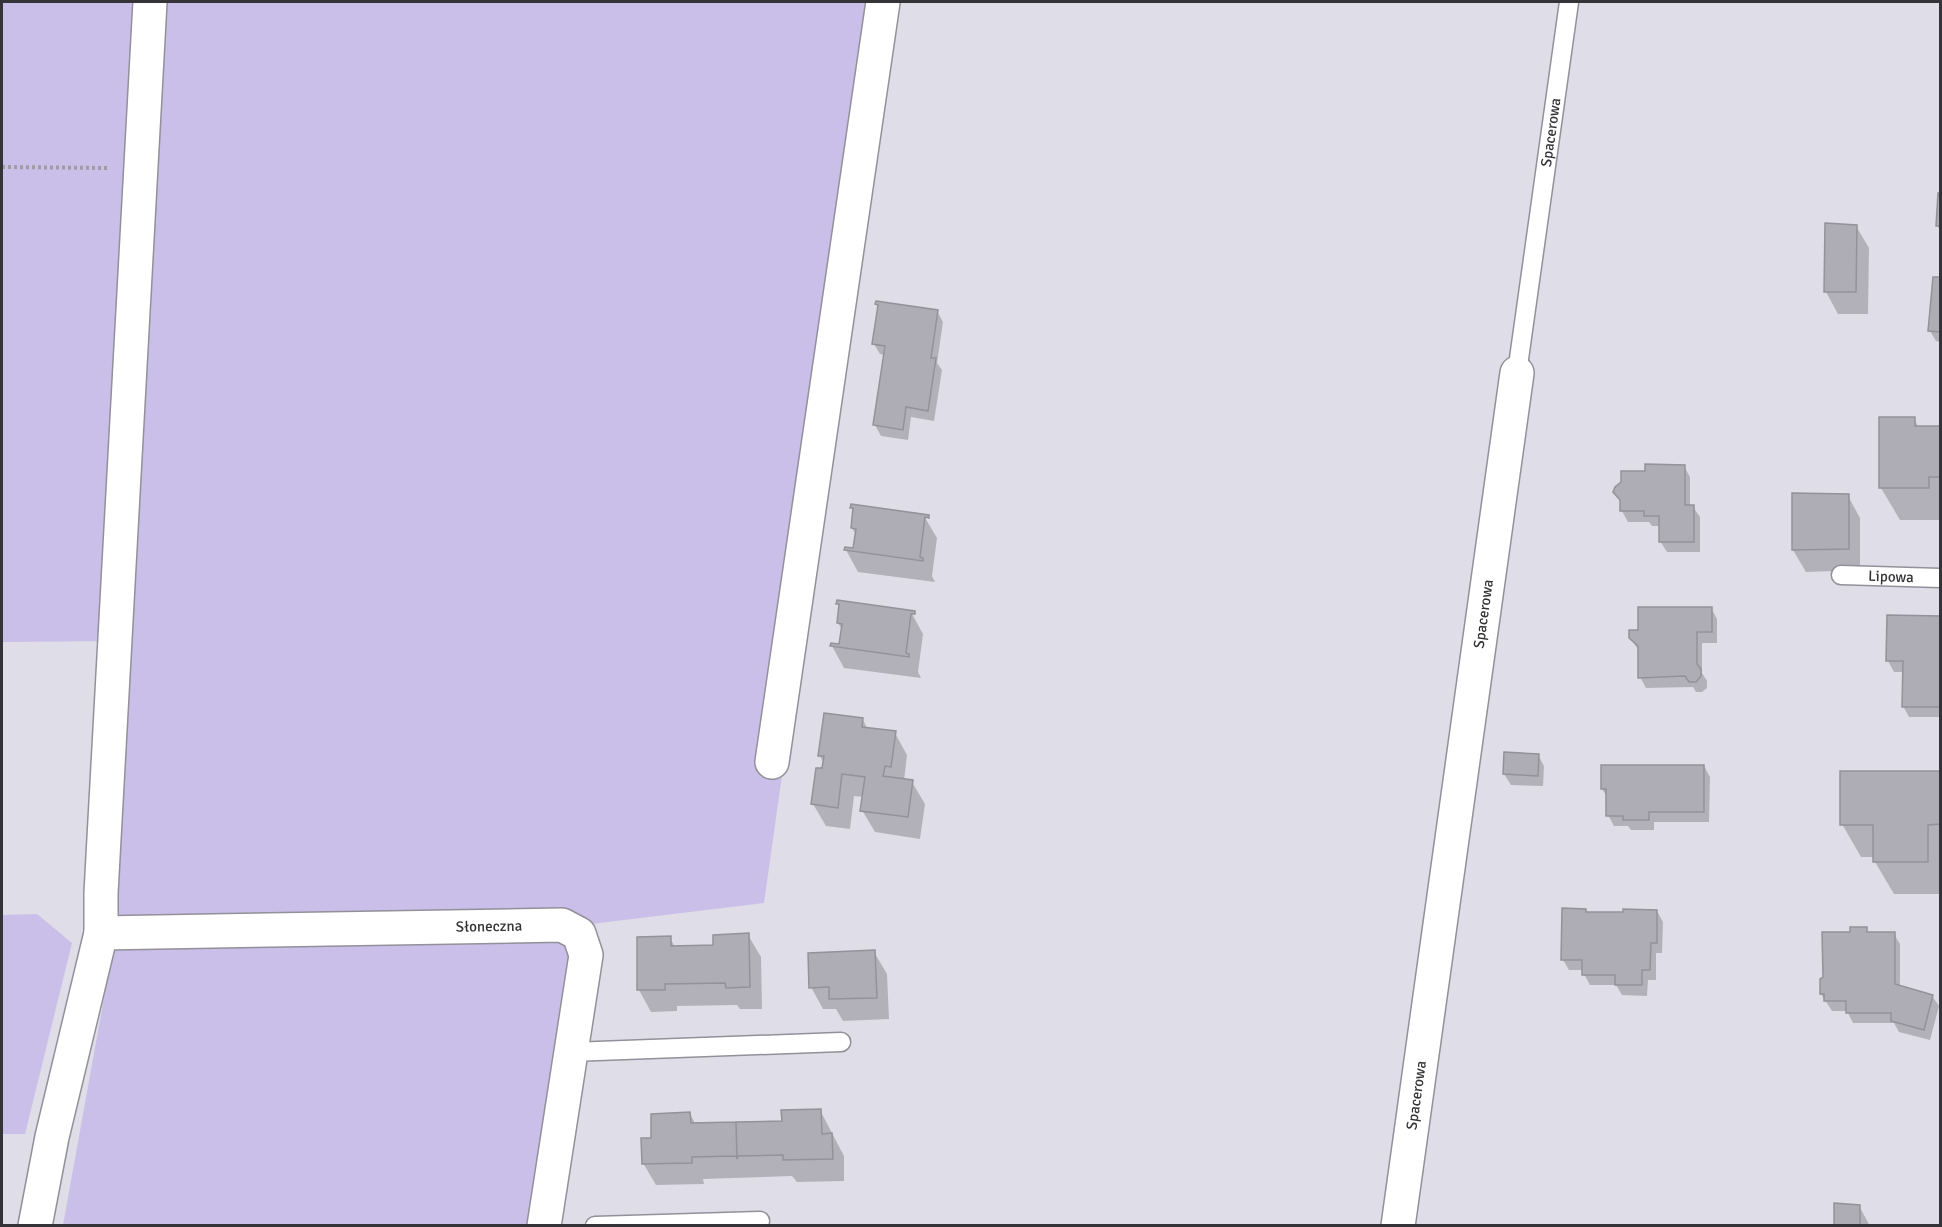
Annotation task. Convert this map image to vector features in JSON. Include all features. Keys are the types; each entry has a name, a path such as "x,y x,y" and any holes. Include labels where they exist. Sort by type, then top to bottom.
{"street":[{"path":"35,1226 52,1137 101,933 150,2"},
{"path":"772,762 883,2"},
{"name":"Spacerowa","path":"1398,1226 1517,373"},
{"name":"Słoneczna","path":"101,933 562,925 579,934 586,955 544,1226"}],"lane":[{"name":"Spacerowa","path":"1517,373 1569,2"},
{"name":"Lipowa","path":"1841,575 1941,578"},
{"path":"571,1052 841,1042"},
{"path":"595,1226 760,1221"}],"path":[{"path":"2,167 141,168"}],"shaded area":[{"path":"2,2 891,2 764,903 591,924 544,1225 63,1225 115,937 120,641 2,642"},
{"path":"37,914 72,943 25,1134 2,1134 2,915"}],"building":[{"path":"1938,193 1940,193 1940,226 1936,226"},
{"path":"1825,223 1857,225 1856,292 1824,292"},
{"path":"1933,277 1940,277 1940,332 1928,331"},
{"path":"876,301 938,310 931,358 936,358 928,411 906,407 903,430 873,425 885,346 872,344 878,305 875,304"},
{"path":"1879,417 1915,417 1915,426 1940,426 1940,477 1929,477 1929,488 1879,488"},
{"path":"1645,464 1685,465 1685,505 1694,505 1694,542 1659,542 1659,516 1644,516 1644,511 1620,511 1620,500 1613,492 1621,482 1621,471 1645,471"},
{"path":"1792,493 1849,494 1849,549 1792,550"},
{"path":"851,504 929,515 929,518 925,517 920,557 923,561 844,550 845,547 853,548 856,529 851,528 853,508 850,508"},
{"path":"837,600 915,611 915,614 911,614 906,653 909,657 830,646 831,643 839,644 842,624 837,623 839,604 836,604"},
{"path":"1638,607 1712,607 1712,632 1697,632 1697,664 1701,669 1701,676 1696,682 1689,682 1685,676 1638,678 1638,646 1629,638 1629,630 1638,630"},
{"path":"1887,615 1940,616 1940,707 1902,707 1903,661 1886,661"},
{"path":"824,713 863,718 862,727 896,731 891,767 885,766 883,776 913,780 908,817 860,811 865,777 842,774 838,808 811,804 816,768 822,768 824,756 818,756"},
{"path":"1504,752 1539,754 1538,776 1503,774"},
{"path":"1601,765 1704,765 1704,812 1649,812 1649,820 1623,820 1623,816 1606,816 1606,789 1601,789"},
{"path":"1840,771 1940,771 1940,824 1928,825 1928,862 1873,862 1873,825 1840,825"},
{"path":"1562,908 1586,909 1586,912 1623,912 1623,909 1657,910 1657,943 1651,943 1650,970 1642,970 1642,985 1615,985 1615,975 1582,975 1582,960 1561,960"},
{"path":"1850,927 1867,927 1867,932 1895,932 1895,984 1933,995 1924,1030 1891,1021 1891,1013 1846,1013 1846,1001 1824,1001 1824,994 1820,994 1820,979 1823,977 1822,932 1850,932"},
{"path":"749,933 750,987 726,988 725,983 665,984 665,990 637,990 637,937 671,936 671,946 713,945 713,935"},
{"path":"875,950 877,998 829,999 829,987 809,988 808,953"},
{"path":"821,1109 822,1134 832,1133 833,1159 783,1160 783,1155 738,1156 737,1159 736,1122 782,1121 781,1110"},
{"path":"690,1112 691,1123 736,1122 737,1159 736,1156 692,1157 692,1163 642,1164 641,1138 651,1138 651,1114"},
{"path":"1834,1203 1860,1205 1860,1226 1834,1226"}]}
